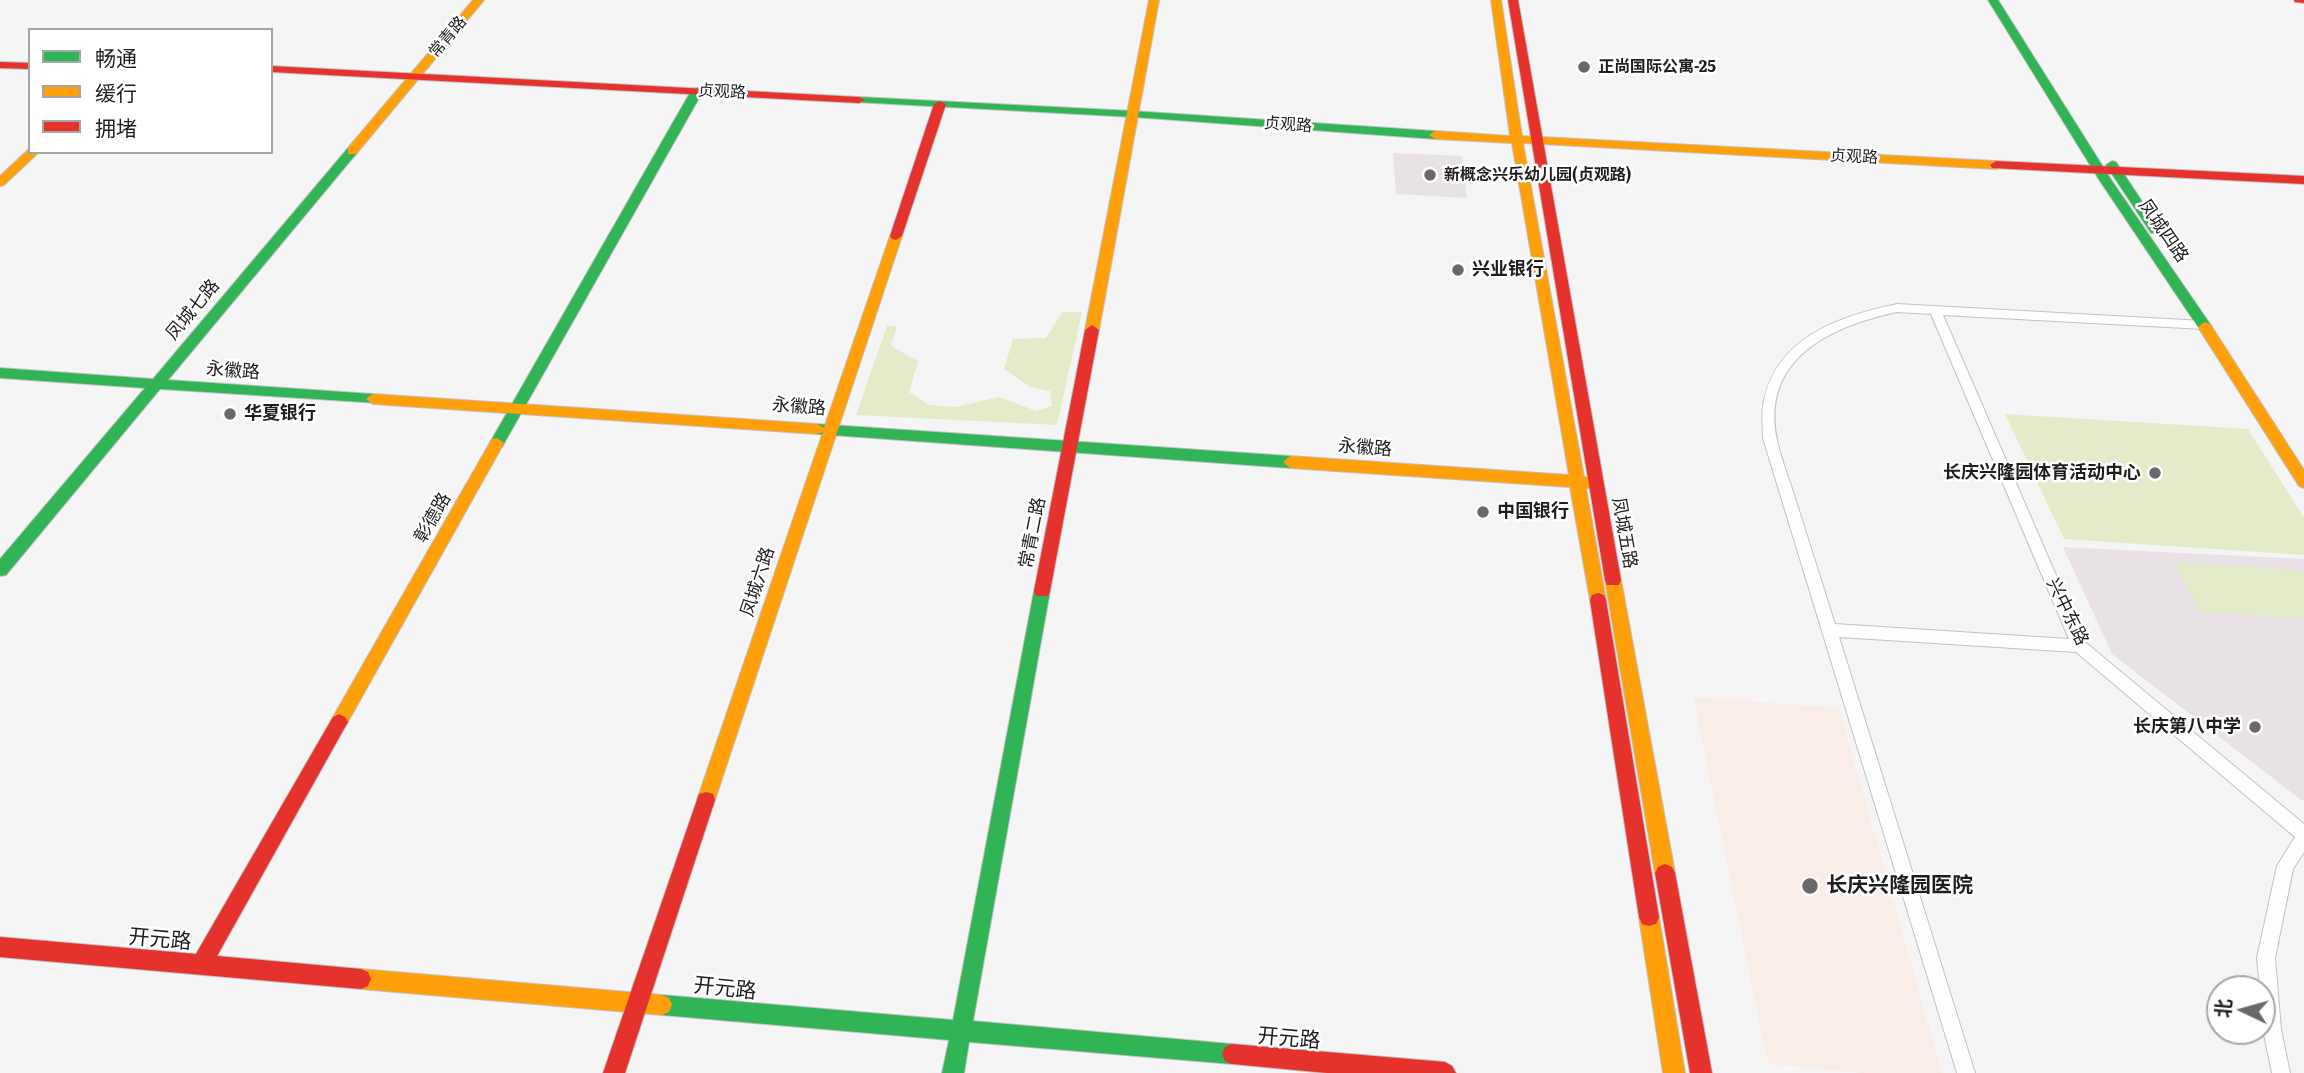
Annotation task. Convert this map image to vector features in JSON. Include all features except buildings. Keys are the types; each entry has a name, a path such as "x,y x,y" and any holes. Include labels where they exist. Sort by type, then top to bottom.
{"street":[{"name":"常青路","path":"405,80 479,0"},
{"name":"常青二路","path":"953,1073 1154,0"},
{"name":"凤城五路","path":"1496,0 1528,146 1587,483 1701,1073"},
{"name":"凤城五路","path":"1513,0 1528,146"},
{"name":"凤城四路","path":"1993,0 2304,460"},
{"name":"凤城四路","path":"2003,0 2304,482"},
{"path":"0,57 28,58"},
{"path":"0,65 28,66"},
{"name":"贞观路","path":"273,69 405,80 1132,120 1528,146 2111,176 2304,191"},
{"name":"贞观路","path":"273,78 405,80"},
{"name":"凤城七路","path":"0,553 149,384 405,80"},
{"name":"彰德路","path":"202,964 695,96"},
{"name":"凤城六路","path":"614,1073 939,109"},
{"path":"0,182 31,154"},
{"name":"贞观路","path":"2111,176 2304,180"},
{"path":"1966,1073 1770,438 1769,402 1778,374 1792,355 1812,339 1857,316 1897,308 2204,325"},
{"name":"兴中东路","path":"1935,310 2079,646 2304,835 2285,866 2266,958 2272,1030 2281,1073"},
{"name":"永徽路","path":"0,373 1587,483"},
{"name":"凤城七路","path":"0,570 149,384"},
{"name":"凤城五路","path":"1587,483 1674,1073"},
{"path":"1829,630 2079,646"},
{"name":"开元路","path":"0,947 1445,1073"}],"shaded area":[{"name":"新概念兴乐幼儿园(贞观路)","path":"1393,153 1462,156 1467,198 1396,194"},
{"name":"长庆第八中学","path":"2063,547 2304,559 2304,800 2112,654"},
{"name":"长庆兴隆园医院","path":"1693,697 1839,708 1942,1073 1863,1073 1768,1064"}],"green space":[{"path":"1062,312 1082,312 1057,425 856,415 887,326 897,326 891,346 918,361 909,392 929,405 955,407 999,397 1036,411 1052,406 1050,391 1030,387 1004,369 1013,339 1046,338"},
{"name":"长庆兴隆园体育活动中心","path":"2005,414 2248,429 2304,518 2304,555 2064,539"},
{"path":"2174,562 2300,570 2304,576 2304,619 2201,612"}],"traffic: fast":[{"path":"1993,0 2106,181 2205,327"},
{"path":"497,443 697,91"},
{"path":"859,100 1133,114 1435,135"},
{"path":"0,570 352,151"},
{"path":"2112,165 2155,230"},
{"path":"0,373 373,399"},
{"path":"817,429 1290,462"},
{"path":"953,1073 1042,591"},
{"path":"662,1005 1232,1054"}],"traffic: slow":[{"path":"352,151 479,0"},
{"path":"1092,330 1154,0"},
{"path":"1496,0 1517,140 1598,600"},
{"path":"1435,135 1996,165"},
{"path":"0,182 31,154"},
{"path":"706,800 896,236"},
{"path":"2205,327 2304,482"},
{"path":"373,399 817,429"},
{"path":"339,722 497,443"},
{"path":"1290,462 1595,483"},
{"path":"1613,580 1665,873"},
{"path":"1649,917 1674,1073"},
{"path":"361,979 662,1005"}],"traffic: jam":[{"path":"1513,0 1613,580"},
{"path":"2299,0 2304,0"},
{"path":"0,65 28,66"},
{"path":"273,69 859,100"},
{"path":"896,236 940,104"},
{"path":"1996,165 2304,180"},
{"path":"1042,591 1092,330"},
{"path":"1598,600 1649,917"},
{"path":"202,964 339,722"},
{"path":"614,1073 706,800"},
{"path":"1665,873 1701,1073"},
{"path":"0,947 361,979"},
{"path":"1232,1054 1445,1073"}],"place":[{"name":"正尚国际公寓-25","path":"1584,67"},
{"name":"新概念兴乐幼儿园(贞观路)","path":"1430,175"},
{"name":"兴业银行","path":"1458,270"},
{"name":"华夏银行","path":"230,414"},
{"name":"长庆兴隆园体育活动中心","path":"2155,473"},
{"name":"中国银行","path":"1483,512"},
{"name":"长庆第八中学","path":"2255,727"},
{"name":"长庆兴隆园医院","path":"1810,886"}]}
